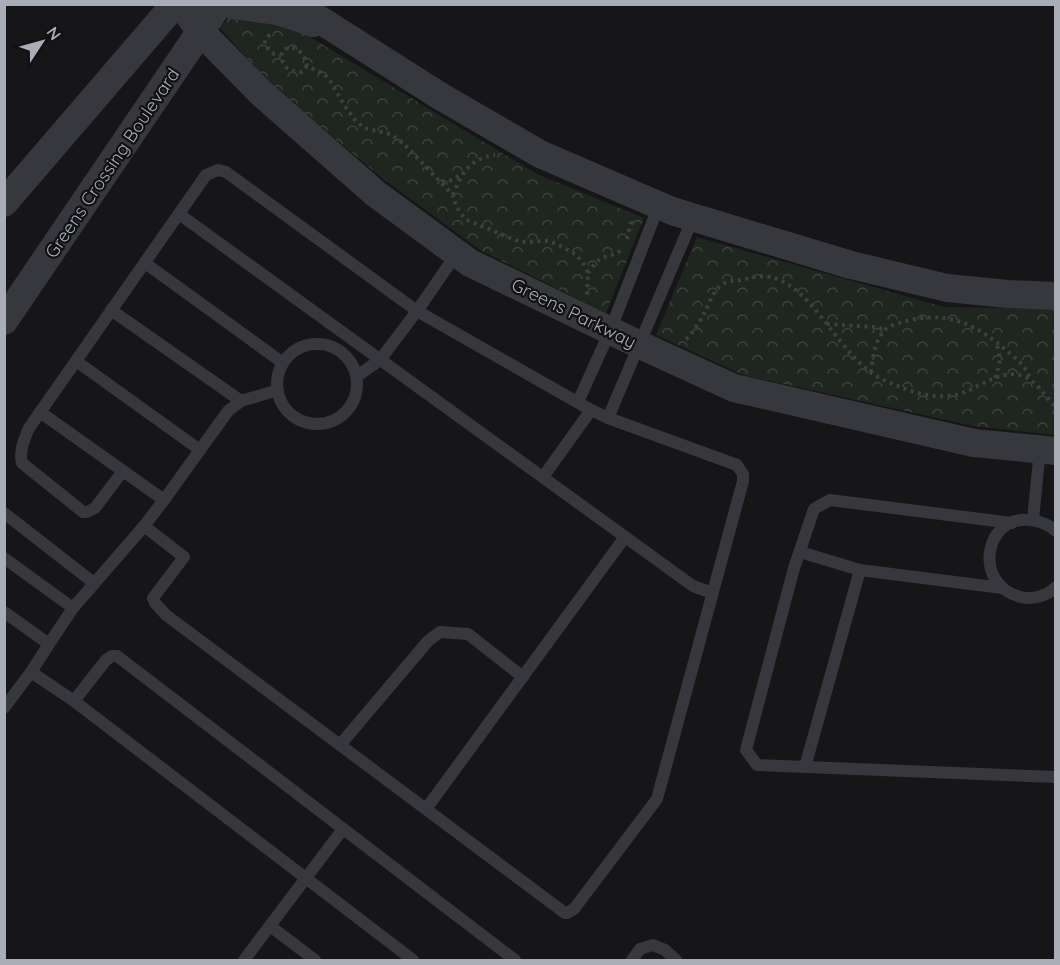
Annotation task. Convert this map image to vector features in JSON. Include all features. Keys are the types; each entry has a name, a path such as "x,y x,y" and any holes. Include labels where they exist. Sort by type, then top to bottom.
{"street":[{"path":"8,191 175,4"},
{"name":"Greens Parkway","path":"181,4 201,32 261,93 376,194 470,262 734,388 974,443 1048,450"},
{"name":"Greens Crossing Boulevard","path":"4,321 219,4"},
{"path":"226,4 291,15 346,36"},
{"path":"295,4 440,96 540,154 672,211 851,265 946,288 1056,296"}],"lane":[{"path":"123,471 95,508 83,512 22,463 20,456 23,440 28,428 206,175 218,170 226,172 417,311 591,410 737,465 743,474 657,799 574,909 567,913 166,615 153,598 184,557 144,526"},
{"path":"578,402 610,330 659,205"},
{"path":"179,214 693,586 712,593"},
{"path":"608,418 694,217"},
{"path":"357,376 380,360 457,253"},
{"path":"145,263 283,363"},
{"path":"111,310 241,401"},
{"path":"320,344 333,347 344,354 352,364 357,376 354,403 345,414 334,421 321,424 307,423 295,418 285,408 279,396 277,382 283,363 296,350 308,345 320,344"},
{"path":"76,361 200,450"},
{"path":"4,708 32,672 73,608 144,526 228,411 241,401 278,390"},
{"path":"543,477 591,410"},
{"path":"40,412 164,500"},
{"path":"1033,520 1048,450"},
{"path":"1012,523 830,500 814,510 794,568 746,750 757,765 1056,777"},
{"path":"4,513 94,583"},
{"path":"1054,528 1038,521 1025,519 1012,523 1001,530 993,541 989,553 989,566 994,578 1013,596 1039,597 1054,590"},
{"path":"426,809 625,537"},
{"path":"800,552 860,570 1002,588"},
{"path":"4,558 73,608"},
{"path":"805,767 860,570"},
{"path":"4,612 49,644"},
{"path":"340,745 428,641 440,632 468,634 523,677"},
{"path":"74,701 106,660 111,656 117,656 515,960"},
{"path":"32,672 74,701 413,960"},
{"path":"4,685 16,693"},
{"path":"244,960 343,829"},
{"path":"270,926 315,960"},
{"path":"632,960 640,949 653,945 665,950 676,960"}],"path":[{"path":"277,36 267,37 265,45 281,57"},
{"path":"282,40 286,48"},
{"path":"307,66 302,72 287,68 282,62 282,52 286,48 297,49 304,56 307,66 324,74 331,82 354,119 364,128 390,134 402,143 453,195"},
{"path":"499,155 482,158 467,168 453,195 454,204 467,220 520,242 547,241 575,254 588,273 587,297"},
{"path":"442,183 462,175"},
{"path":"588,273 599,260 622,250 631,222 628,216"},
{"path":"683,340 689,337 695,329 712,295 727,282 760,276 771,277 787,283 801,293 849,352 881,379 919,394 939,396 968,391 995,378 1018,374 1030,379 1056,407"},
{"path":"871,372 877,341 886,329 896,324 925,317 950,318 967,323 996,341 1024,366 1030,379"},
{"path":"826,324 886,329"},
{"path":"995,378 1000,363 996,341"}],"green space":[{"path":"238,5 257,5 537,174 644,218 606,313 480,250 382,178 270,84 220,28"},
{"path":"697,237 944,307 1055,309 1055,435 973,426 743,375 656,335"}]}
